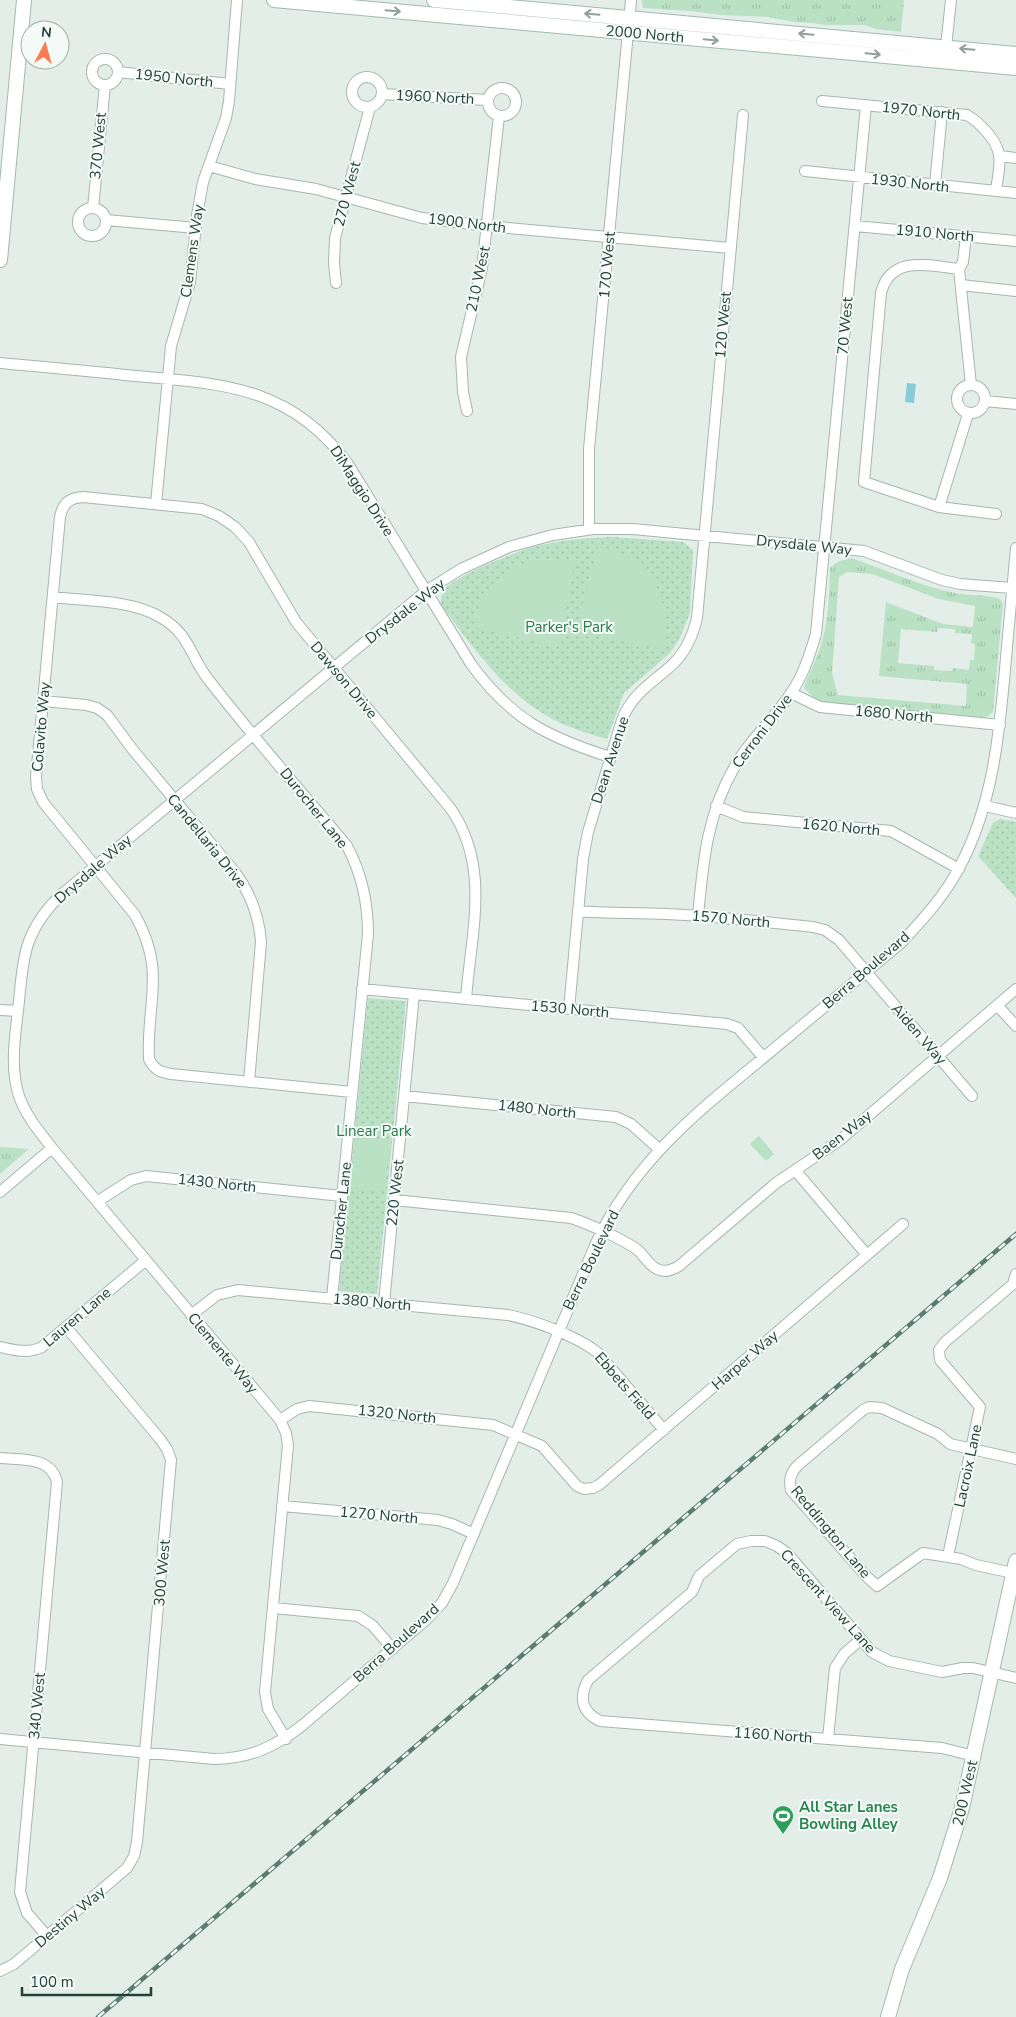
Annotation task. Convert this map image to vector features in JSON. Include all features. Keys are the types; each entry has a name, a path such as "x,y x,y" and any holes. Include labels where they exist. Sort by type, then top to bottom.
{"street":[{"path":"0,260 24,0"},
{"name":"Clemens Way","path":"156,504 171,346 185,302 192,268 203,182 226,118 237,0"},
{"name":"2000 North","path":"274,0 1016,68"},
{"name":"2000 North","path":"434,0 1016,54"},
{"name":"170 West","path":"589,529 589,449 631,0"},
{"path":"946,47 951,0"},
{"path":"101,60 111,60 116,65 118,72 114,81 105,84 98,82 94,77 93,70 95,64 101,60"},
{"name":"1950 North","path":"118,72 230,84"},
{"path":"363,77 373,78 380,85 382,94 378,103 370,107 361,106 353,100 351,91 355,82 363,77"},
{"name":"370 West","path":"93,208 105,84"},
{"path":"499,87 508,89 515,95 516,104 508,115 499,116 491,112 487,100 491,92 499,87"},
{"name":"1960 North","path":"382,94 487,100"},
{"name":"1970 North","path":"822,101 967,115 975,120 996,145 1000,156"},
{"name":"70 West","path":"825,547 866,105"},
{"name":"270 West","path":"336,283 335,238 370,107"},
{"path":"935,186 942,112"},
{"name":"120 West","path":"704,535 743,115"},
{"name":"210 West","path":"467,411 463,392 461,357 480,282 488,226 499,116"},
{"path":"996,191 1000,156 1016,158"},
{"name":"1900 North","path":"209,166 255,179 302,186 422,218 488,226 730,248"},
{"name":"1930 North","path":"805,171 1016,193"},
{"path":"93,208 100,210 106,220 105,227 97,235 89,235 82,232 78,218 82,212 93,208"},
{"path":"106,220 196,228"},
{"name":"1910 North","path":"854,226 1016,241"},
{"path":"966,236 963,262 960,269 971,385"},
{"path":"960,269 917,264 904,266 893,272 883,287 864,482 939,507 996,514"},
{"path":"961,285 1016,291"},
{"name":"DiMaggio Drive","path":"0,363 214,383 252,393 278,403 313,427 332,444 348,464 471,664 504,703 552,736 572,745 610,757"},
{"path":"971,385 982,390 985,401 979,411 968,414 962,411 956,401 960,390 971,385"},
{"path":"985,401 1016,404"},
{"path":"939,507 968,414"},
{"name":"Dawson Drive","path":"67,501 83,497 202,509 219,516 235,527 249,542 296,622 451,808 466,836 475,866 476,888 466,999"},
{"name":"Colavito Way","path":"67,501 62,508 60,517 36,777 37,789 43,802 135,915 148,943 154,976 148,1050 149,1059 153,1066 160,1072 171,1074 249,1082"},
{"name":"Drysdale Way","path":"18,1011 25,955 37,925 55,901 426,591 461,569 509,547 538,538 589,529 704,535 864,551 942,580 960,584 1012,588"},
{"name":"Dean Avenue","path":"568,1009 588,832 622,720 631,701 644,687 673,664 684,651 692,636 697,618 704,535"},
{"name":"Cerroni Drive","path":"698,916 706,839 726,782 748,745 791,693 803,669 816,634 825,547"},
{"name":"Berra Boulevard","path":"0,1739 228,1759 253,1754 286,1739 393,1649 442,1603 453,1583 602,1232 633,1182 658,1150 694,1114 901,943 929,912 959,868 985,806 1000,725 1016,548"},
{"name":"Durocher Lane","path":"53,597 134,607 152,612 167,622 187,641 206,677 347,846 357,866 364,888 368,911 368,934 332,1298"},
{"name":"1680 North","path":"791,693 820,707 1000,725"},
{"name":"Candellaria Drive","path":"43,701 86,705 97,708 107,715 132,750 240,880 251,899 258,920 261,953 249,1082"},
{"name":"1620 North","path":"716,806 742,817 891,831 959,868"},
{"path":"985,806 1016,813"},
{"name":"1570 North","path":"578,911 610,914 698,916 819,928 831,933 839,940 866,972"},
{"name":"Aiden Way","path":"866,972 972,1096"},
{"name":"1530 North","path":"362,989 727,1024 738,1028 763,1057"},
{"name":"Baen Way","path":"602,1232 635,1248 651,1264 663,1271 672,1270 680,1266 776,1183 840,1140 1016,989"},
{"name":"220 West","path":"384,1303 414,994"},
{"path":"997,1005 1016,1026"},
{"path":"0,1010 18,1011"},
{"name":"Clemente Way","path":"18,1011 14,1062 16,1084 28,1117 191,1316 280,1420 286,1434 288,1445 265,1698 268,1709 286,1739"},
{"path":"249,1082 352,1092"},
{"name":"1480 North","path":"404,1096 616,1117 631,1124 658,1150"},
{"path":"0,1192 52,1148"},
{"path":"795,1170 867,1255"},
{"name":"1430 North","path":"98,1201 131,1180 146,1176 342,1196"},
{"path":"394,1200 558,1216 582,1222 602,1232"},
{"name":"Harper Way","path":"584,1489 592,1488 599,1484 903,1224"},
{"name":"Lauren Lane","path":"0,1347 24,1352 42,1347 146,1260"},
{"name":"Lacroix Lane","path":"948,1556 980,1407 940,1360 939,1350 945,1342 1013,1284 1016,1274"},
{"name":"1380 North","path":"191,1316 211,1299 231,1290 246,1290 508,1315 524,1318 558,1332"},
{"name":"300 West","path":"66,1326 164,1444 171,1460 137,1842 134,1856"},
{"name":"Ebbets Field","path":"558,1332 588,1345 598,1352 664,1430"},
{"name":"1320 North","path":"280,1420 297,1408 315,1406 486,1423 542,1446 576,1486 584,1489"},
{"name":"Reddington Lane","path":"972,1450 950,1444 938,1434 882,1408 870,1407 863,1410 797,1466 790,1477 791,1490 866,1576 877,1586 923,1553 1015,1567"},
{"path":"972,1450 1016,1459"},
{"name":"340 West","path":"0,1458 35,1461 44,1464 51,1469 56,1477 57,1487 20,1892 27,1913 47,1936"},
{"name":"1270 North","path":"282,1506 438,1520 474,1534"},
{"name":"Crescent View Lane","path":"582,1700 583,1689 588,1680 692,1592 698,1576 737,1544 744,1542 765,1541 782,1549 860,1640 872,1652 889,1661 942,1672 974,1668 1016,1678"},
{"name":"200 West","path":"888,2017 902,1969 940,1878 954,1837 974,1756 1015,1567"},
{"path":"272,1608 358,1616 372,1625 393,1649"},
{"path":"828,1739 835,1668 844,1654 860,1640"},
{"name":"1160 North","path":"582,1700 585,1709 591,1717 600,1721 942,1748 974,1756"},
{"name":"Destiny Way","path":"0,1972 10,1967 126,1868 134,1856"}],"green space":[{"path":"642,0 904,0 901,32 877,29 864,25 826,25 768,17 643,8"},
{"name":"Parker's Park","path":"613,537 683,542 693,550 690,613 679,640 669,654 624,693 607,739 575,729 549,717 513,691 468,641 441,605 441,601 446,588 452,583 487,564 514,553 553,543"},
{"path":"598,546 616,551 632,560 654,582 661,597 665,613 663,649 582,633 577,625"},
{"path":"552,558 575,562 561,642 553,646 474,627 483,598 500,578 523,564"},
{"path":"852,558 942,590 1000,599 1003,604 993,712 983,718 825,703 815,699 804,688 824,636 830,568 839,561","holes":["847,572 872,574 939,599 975,606 973,627 943,624 886,602 879,676 967,684 966,706 838,695 832,673 839,577","938,628 955,629 955,633 972,634 971,643 975,644 974,660 970,660 969,670 953,668 952,671 934,670 934,666 898,663 901,629 937,632"]},
{"path":"1000,819 1016,822 1016,898 978,856 993,823"},
{"name":"Linear Park","path":"368,998 406,1001 377,1294 339,1291"},
{"path":"759,1136 774,1154 766,1161 750,1144"},
{"path":"356,1137 390,1140 385,1191 351,1188"},
{"path":"0,1147 29,1149 0,1174"}],"water":[{"path":"907,383 916,384 914,403 905,402"}],"railway":[{"path":"98,2017 1016,1234"}],"place":[{"name":"All Star Lanes Bowling Alley","path":"783,1835"}]}
